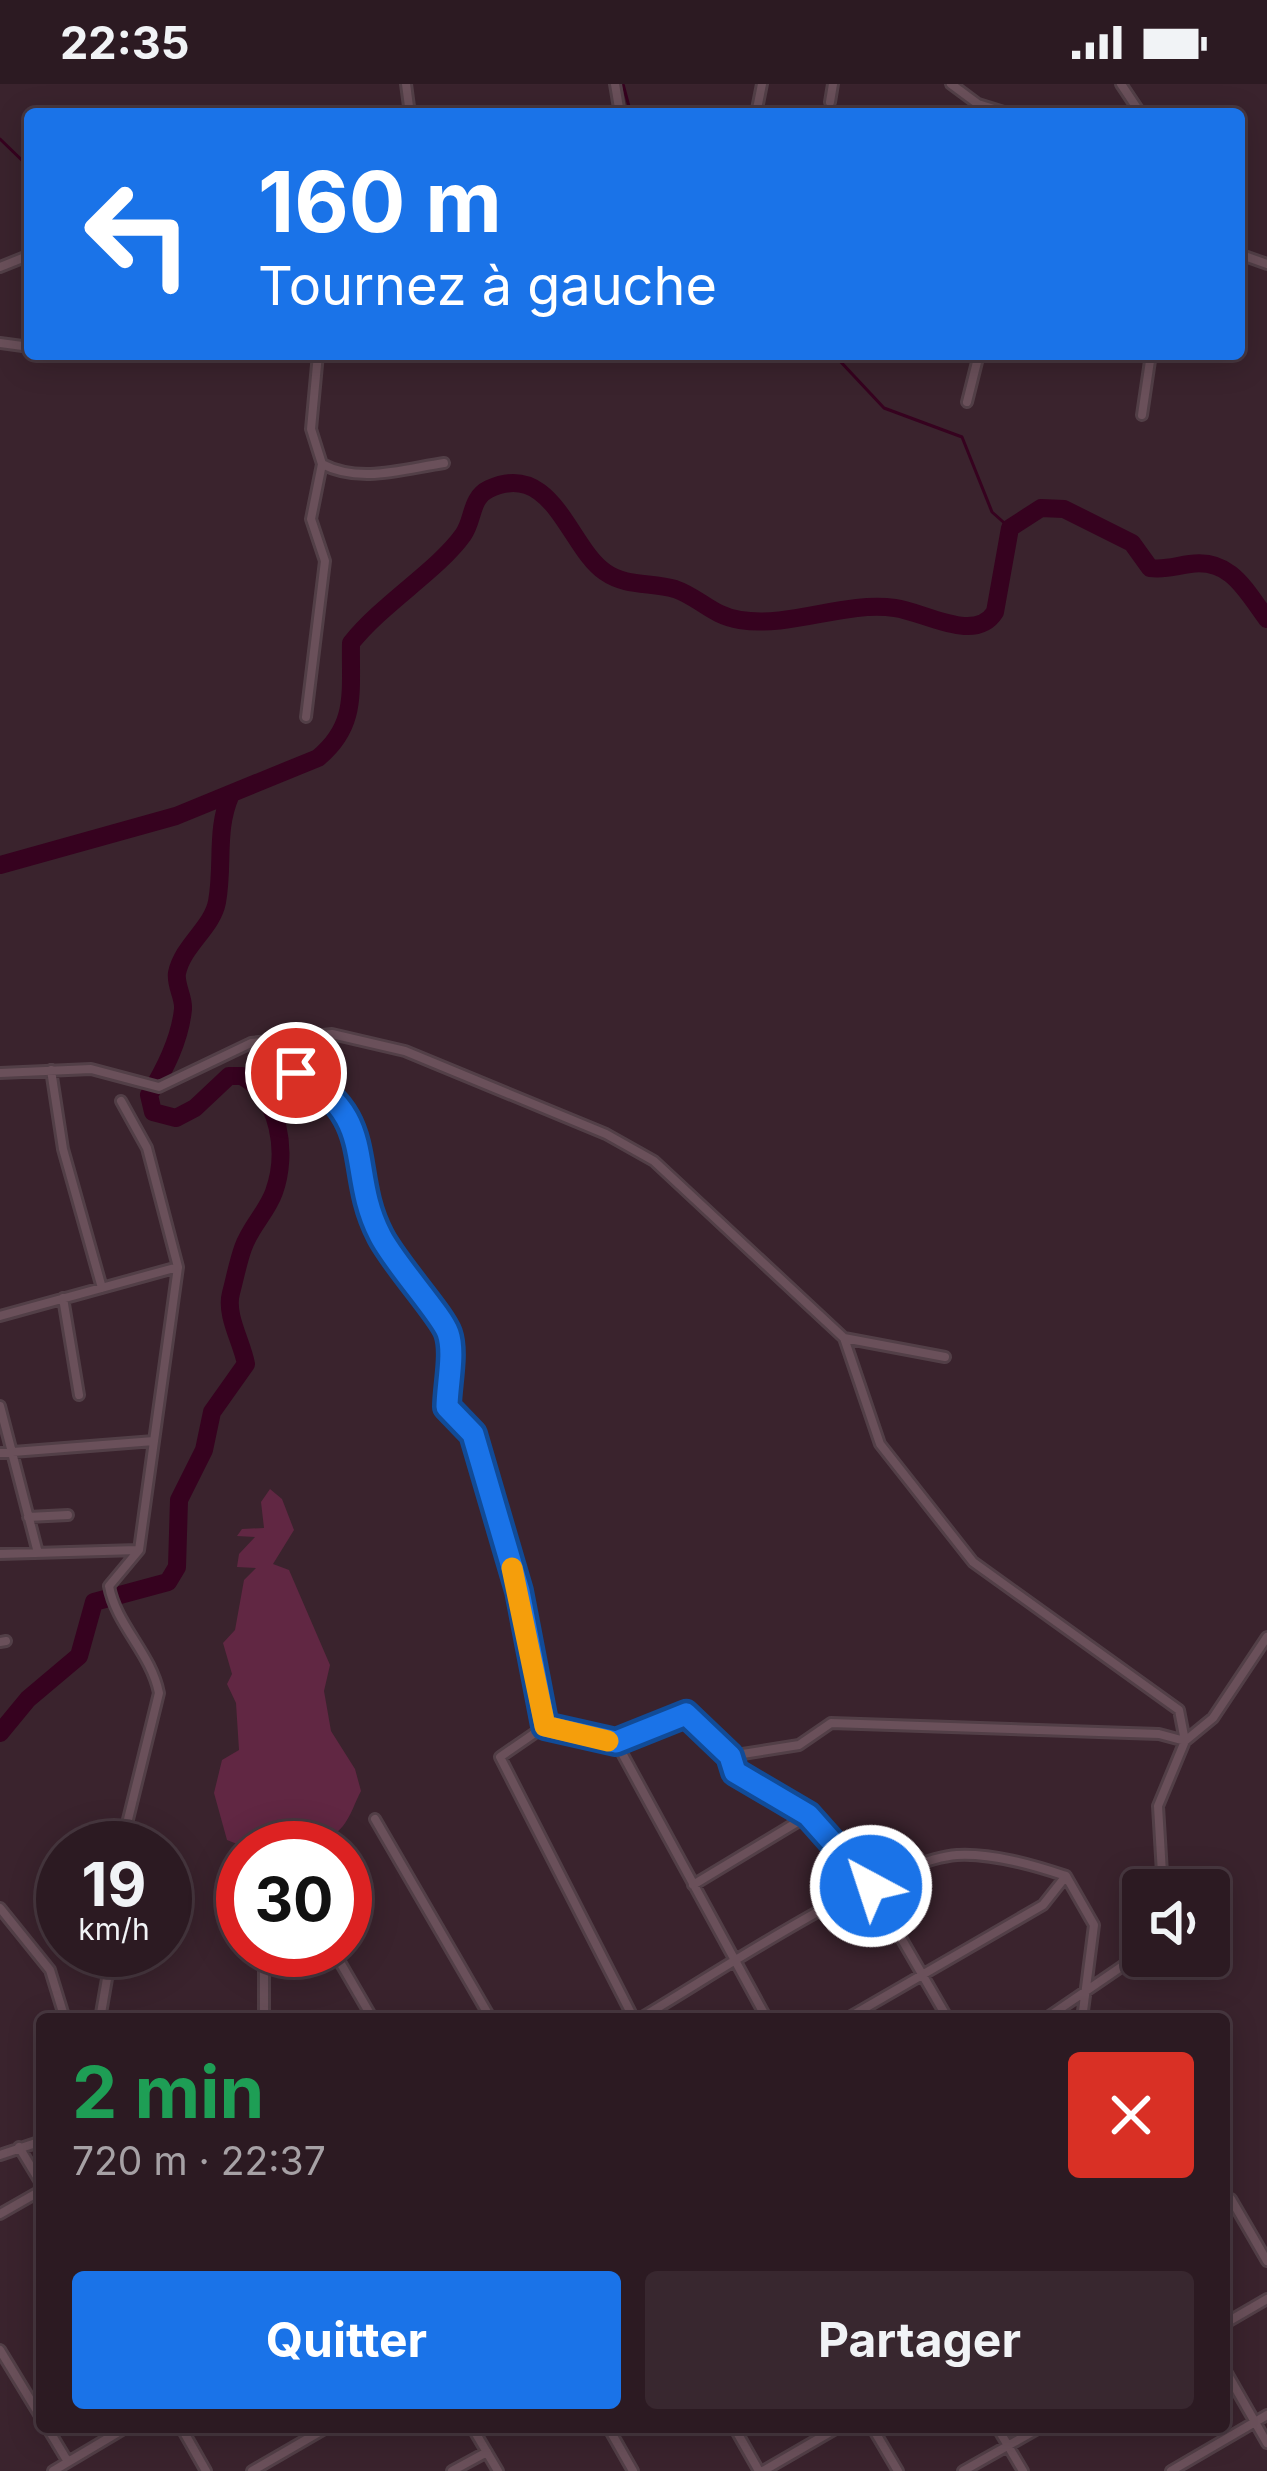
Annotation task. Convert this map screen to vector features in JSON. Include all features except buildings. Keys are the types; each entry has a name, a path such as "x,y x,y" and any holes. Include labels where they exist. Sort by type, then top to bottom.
{"street":[{"path":"830,103 833,84"},
{"path":"951,84 991,108"},
{"path":"306,717 326,561 311,519 322,464 311,429 317,360"},
{"path":"967,402 978,360"},
{"path":"1142,415 1150,360"},
{"path":"322,464 336,471 378,475 444,463"},
{"path":"332,1034 296,1073 327,1089 351,1130 362,1150 364,1195 379,1234 448,1333 447,1407 473,1434 519,1591 545,1726"},
{"path":"0,1073 106,1071 159,1087 251,1043 332,1034 405,1051 606,1134 654,1161 844,1338 880,1444 974,1562 1179,1710 1185,1741"},
{"path":"51,1070 63,1149 102,1288"},
{"path":"121,1101 147,1148 178,1267 139,1550 109,1586 112,1602 155,1673 159,1693 128,1821"},
{"path":"0,1316 178,1267"},
{"path":"64,1298 79,1395"},
{"path":"844,1338 945,1357"},
{"path":"0,1406 38,1553"},
{"path":"0,1453 154,1441"},
{"path":"28,1517 68,1515"},
{"path":"0,1554 139,1550"},
{"path":"1162,1869 1158,1806 1185,1741 1213,1718 1267,1637"},
{"path":"634,2013 500,1756 545,1726 616,1742 686,1714 730,1756 735,1772 808,1815 871,1886 944,2013"},
{"path":"730,1756 799,1745 831,1723 1159,1734 1185,1741"},
{"path":"616,1742 764,2013"},
{"path":"693,1885 808,1815"},
{"path":"374,1819 487,2013"},
{"path":"648,2013 901,1869 958,1855 1031,1864 1066,1876 1094,1925 1083,2013"},
{"path":"856,2013 1042,1905 1066,1876"},
{"path":"0,1908 50,1970 63,2013"},
{"path":"1055,2013 1122,1968"},
{"path":"101,2013 107,1977"},
{"path":"264,1977 264,2013"},
{"path":"349,1977 370,2013"},
{"path":"0,2155 36,2142"},
{"path":"20,2146 36,2177"},
{"path":"0,2214 36,2192"},
{"path":"1231,2200 1267,2261"},
{"path":"1230,2321 1267,2300"},
{"path":"0,2350 36,2409"},
{"path":"1230,2378 1267,2443"},
{"path":"1171,2471 1267,2415"},
{"path":"51,2433 68,2462"},
{"path":"53,2471 117,2433"},
{"path":"184,2433 206,2471"},
{"path":"251,2471 309,2433"},
{"path":"476,2433 498,2471"},
{"path":"611,2433 633,2471"},
{"path":"738,2433 761,2471 828,2433"},
{"path":"876,2433 898,2471"},
{"path":"1000,2433 1023,2471"},
{"path":"963,2471 1031,2433"},
{"path":"452,2471 487,2452"}],"shaded area":[{"path":"270,1489 282,1499 294,1530 273,1564 289,1570 330,1665 324,1691 331,1731 355,1769 361,1791 346,1821 222,1821 214,1793 222,1760 239,1750 236,1703 227,1684 232,1674 223,1643 235,1630 244,1580 256,1568 237,1567 239,1554 255,1537 237,1536 242,1529 264,1528 261,1502"}],"waterway":[{"path":"623,84 629,108"},
{"path":"0,139 24,162"},
{"path":"839,360 884,408 962,437 992,512 1010,528"},
{"path":"0,865 176,816 318,758 346,720 351,643 452,548 483,493 511,483 529,486 544,496 592,560 613,577 675,589 721,615 740,620 779,621 876,607 962,626 986,621 995,612 1010,528 1041,508 1064,509 1132,543 1150,568 1204,563 1227,571 1267,619"},
{"path":"0,1733 28,1699 79,1656 94,1602 168,1582 177,1567 179,1500 204,1450 212,1412 246,1364 230,1301 243,1248 278,1177 280,1144 273,1112 255,1085 242,1076 229,1076 195,1108 176,1118 153,1112 149,1095 179,1032 183,1009 177,978 180,963 217,902 223,821 231,794"}],"slow traffic":[{"path":"512,1568 545,1726 608,1741"}],"route":[{"path":"296,1073 327,1089 345,1119 362,1150 364,1195 379,1234 407,1281 448,1333 447,1407 473,1434 519,1591 545,1726 616,1742 686,1714 730,1756 735,1772 808,1815 871,1886"}]}
